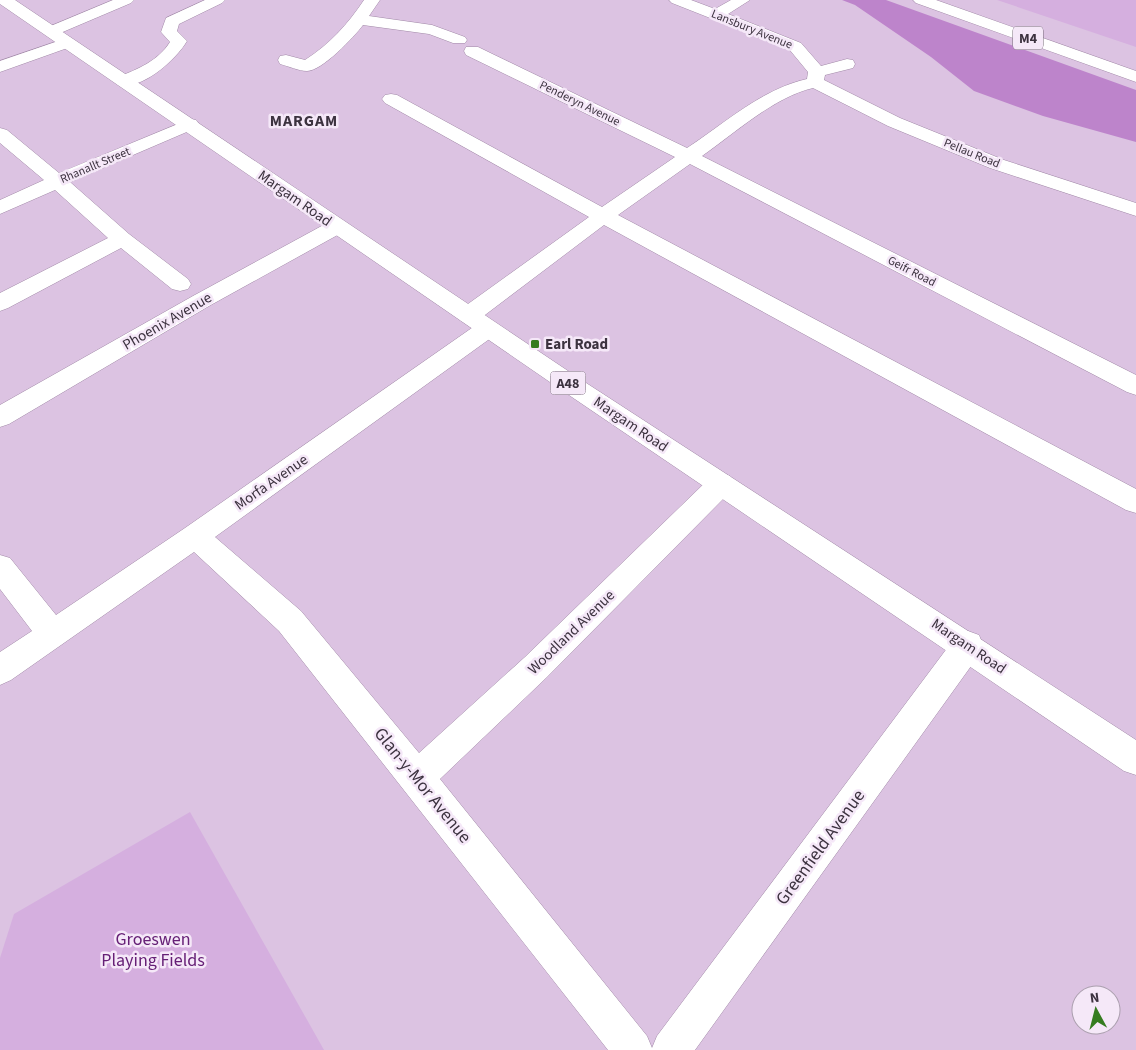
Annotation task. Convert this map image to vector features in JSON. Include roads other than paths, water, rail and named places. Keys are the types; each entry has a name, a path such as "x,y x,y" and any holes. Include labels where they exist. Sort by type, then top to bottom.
{"main road":[{"name":"Margam Road","path":"5,0 124,82 190,124 336,227 721,484 968,645 1136,759"},
{"path":"0,67 126,0"},
{"path":"124,82 158,66 172,55 179,41 168,32 172,21 217,0"},
{"path":"286,60 307,66 329,52 360,20 372,0"},
{"name":"Lansbury Avenue","path":"677,0 795,46 816,77"},
{"path":"716,15 742,0"},
{"name":"M4","path":"920,0 1136,76"},
{"name":"M4","path":"959,0 1136,62"},
{"name":"Penderyn Avenue","path":"360,20 432,30 688,156"},
{"path":"478,322 603,216 688,156 772,99 847,64"},
{"name":"Pellau Road","path":"816,77 894,122 997,164 1136,210"},
{"path":"391,99 603,216 1136,502"},
{"name":"Rhanallt Street","path":"0,208 57,181 190,124"},
{"path":"0,134 57,181 122,239 180,284"},
{"name":"Geifr Road","path":"688,156 1136,386"},
{"name":"Phoenix Avenue","path":"0,417 200,301 336,227"},
{"path":"0,303 122,239"},
{"name":"Morfa Avenue","path":"0,670 196,536 478,322"},
{"name":"Woodland Avenue","path":"417,777 536,667 721,484"},
{"name":"Glan-y-Mor Avenue","path":"196,536 290,621 417,777 633,1050"},
{"path":"0,567 53,634"},
{"name":"Greenfield Avenue","path":"671,1050 968,645"}],"place":[{"name":"Earl Road","path":"535,344"}],"district":[{"name":"MARGAM","path":"304,120"}],"park label":[{"name":"Groeswen Playing Fields","path":"153,950"}]}
